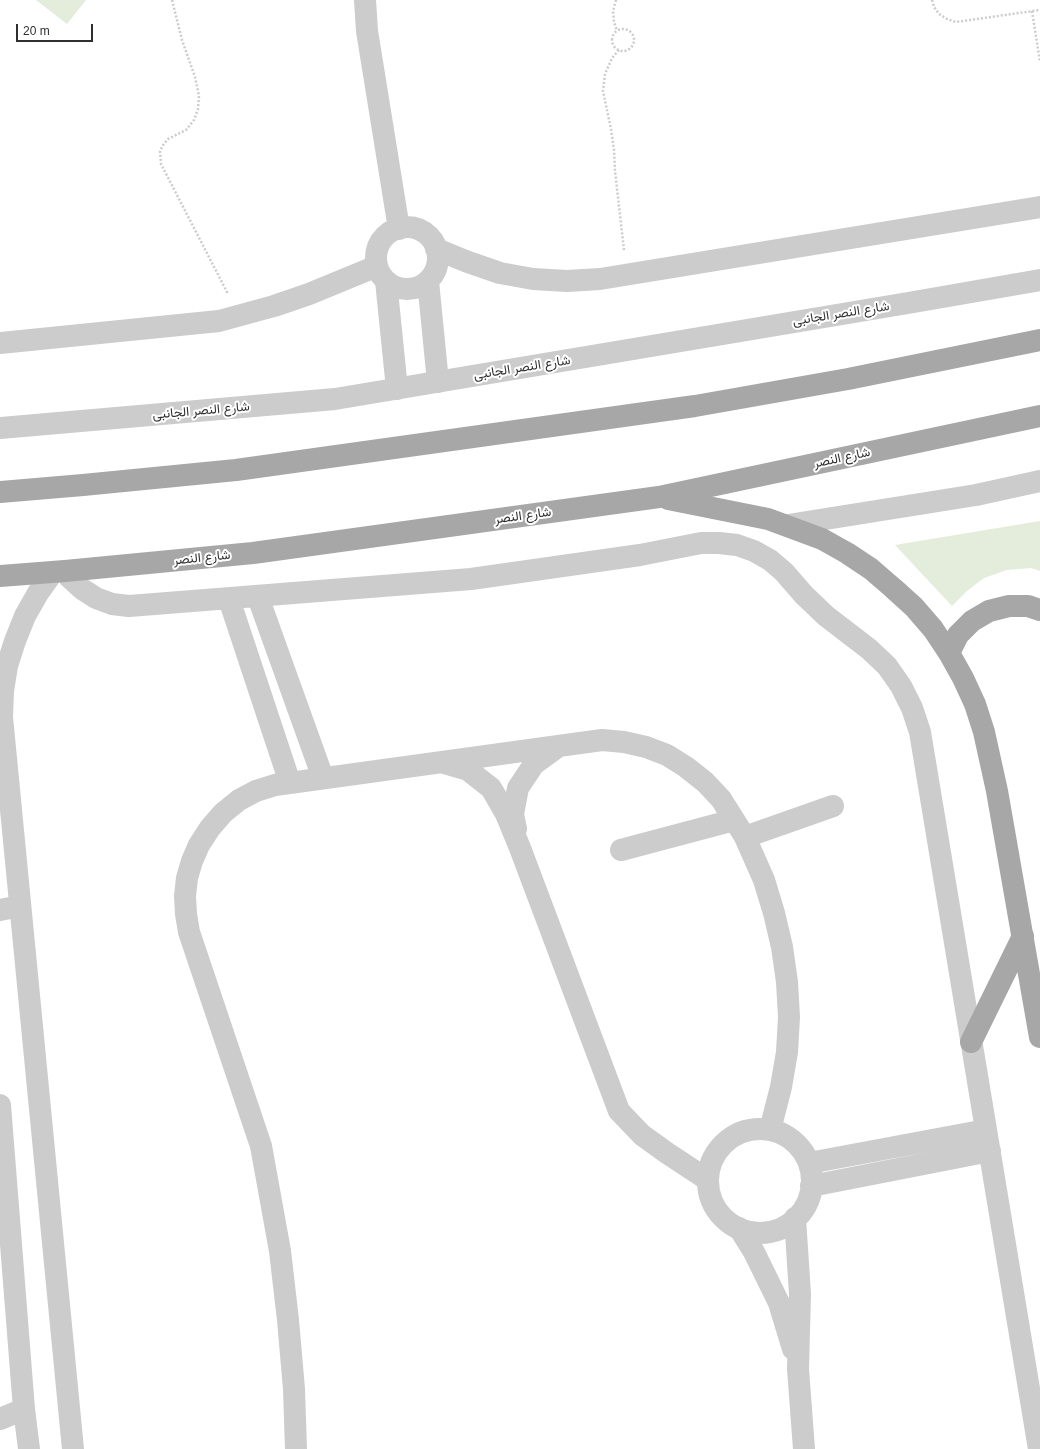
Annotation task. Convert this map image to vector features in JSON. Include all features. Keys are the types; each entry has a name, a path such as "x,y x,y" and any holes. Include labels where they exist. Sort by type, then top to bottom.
{"main road":[{"path":"0,492 236,470 695,406 848,379 1040,340"},
{"name":"شارع النصر","path":"0,576 59,572 253,553 659,497 1040,416"},
{"path":"659,497 768,519 788,525 822,539 871,569 914,607 933,629 963,678 975,704 984,732 997,791 1040,1037"},
{"path":"949,653 958,635 972,621 989,611 1009,606 1028,606 1040,610"},
{"path":"971,1042 1023,936"}],"street":[{"path":"365,0 367,31 398,228"},
{"path":"436,249 500,273 533,279 567,281 600,279 1040,208"},
{"path":"381,274 395,287 406,289 418,287 428,281 435,272 438,260 436,249 432,240 426,234 417,229 398,228 391,232 380,243 376,258 381,274 397,388"},
{"path":"0,343 219,321 381,274"},
{"name":"شارع النصر الجانبى","path":"0,428 335,399 1040,280"},
{"path":"428,281 438,382"},
{"path":"788,525 976,495 1040,481"},
{"path":"73,1449 10,908 3,742 3,691 8,666 22,622 38,593 59,572 96,598 112,604 146,606 471,579 632,556 701,543 737,545 754,551 770,560 784,572 804,595 826,616 869,649 887,666 901,686 912,708 920,732 1039,1449"},
{"path":"258,597 322,778"},
{"path":"229,599 290,783"},
{"path":"249,659 277,650"},
{"path":"296,1449 294,1388 288,1320 279,1244 261,1146 189,932 186,914 185,896 187,878 199,844 223,813 239,800 256,791 275,785 602,740 624,742 646,747 667,755 686,767 705,782 721,800 739,829 764,880 774,912 782,947 787,982 789,1017 781,1087 770,1130"},
{"path":"520,848 513,814 518,788 534,764 557,747"},
{"path":"439,762 468,770 491,788 506,814 619,1111 642,1135 708,1180"},
{"path":"621,850 739,829 833,806"},
{"path":"0,1105 24,1409 30,1449"},
{"path":"755,1129 770,1130 783,1134 794,1141 803,1151 809,1163 812,1178 810,1193 805,1207 795,1218 783,1227 768,1232 753,1232 739,1228 726,1220 716,1209 710,1195 708,1180 710,1165 717,1151 727,1140 740,1132 755,1129"},
{"path":"809,1163 986,1130"},
{"path":"811,1186 990,1151"},
{"path":"795,1218 800,1294 798,1369 805,1448"},
{"path":"739,1228 754,1252 779,1303 790,1336 798,1369"},
{"path":"0,1419 24,1409"}],"path":[{"path":"172,0 182,40 195,77 199,96 198,109 194,120 186,130 168,140 163,145 160,151 161,164 239,316"},
{"path":"616,0 613,11 617,31"},
{"path":"932,0 934,7 939,14 956,22 1040,10"},
{"path":"1032,11 1040,62"},
{"path":"617,31 628,31 632,34 634,39 633,45 629,49 624,51 614,47 612,42 613,36 617,31"},
{"path":"619,50 612,58 605,74 603,92 614,150 626,275"}],"green space":[{"path":"36,0 86,0 67,24"},
{"path":"1040,521 1040,571 1031,568 1007,570 984,578 967,591 952,606 895,545"}]}
